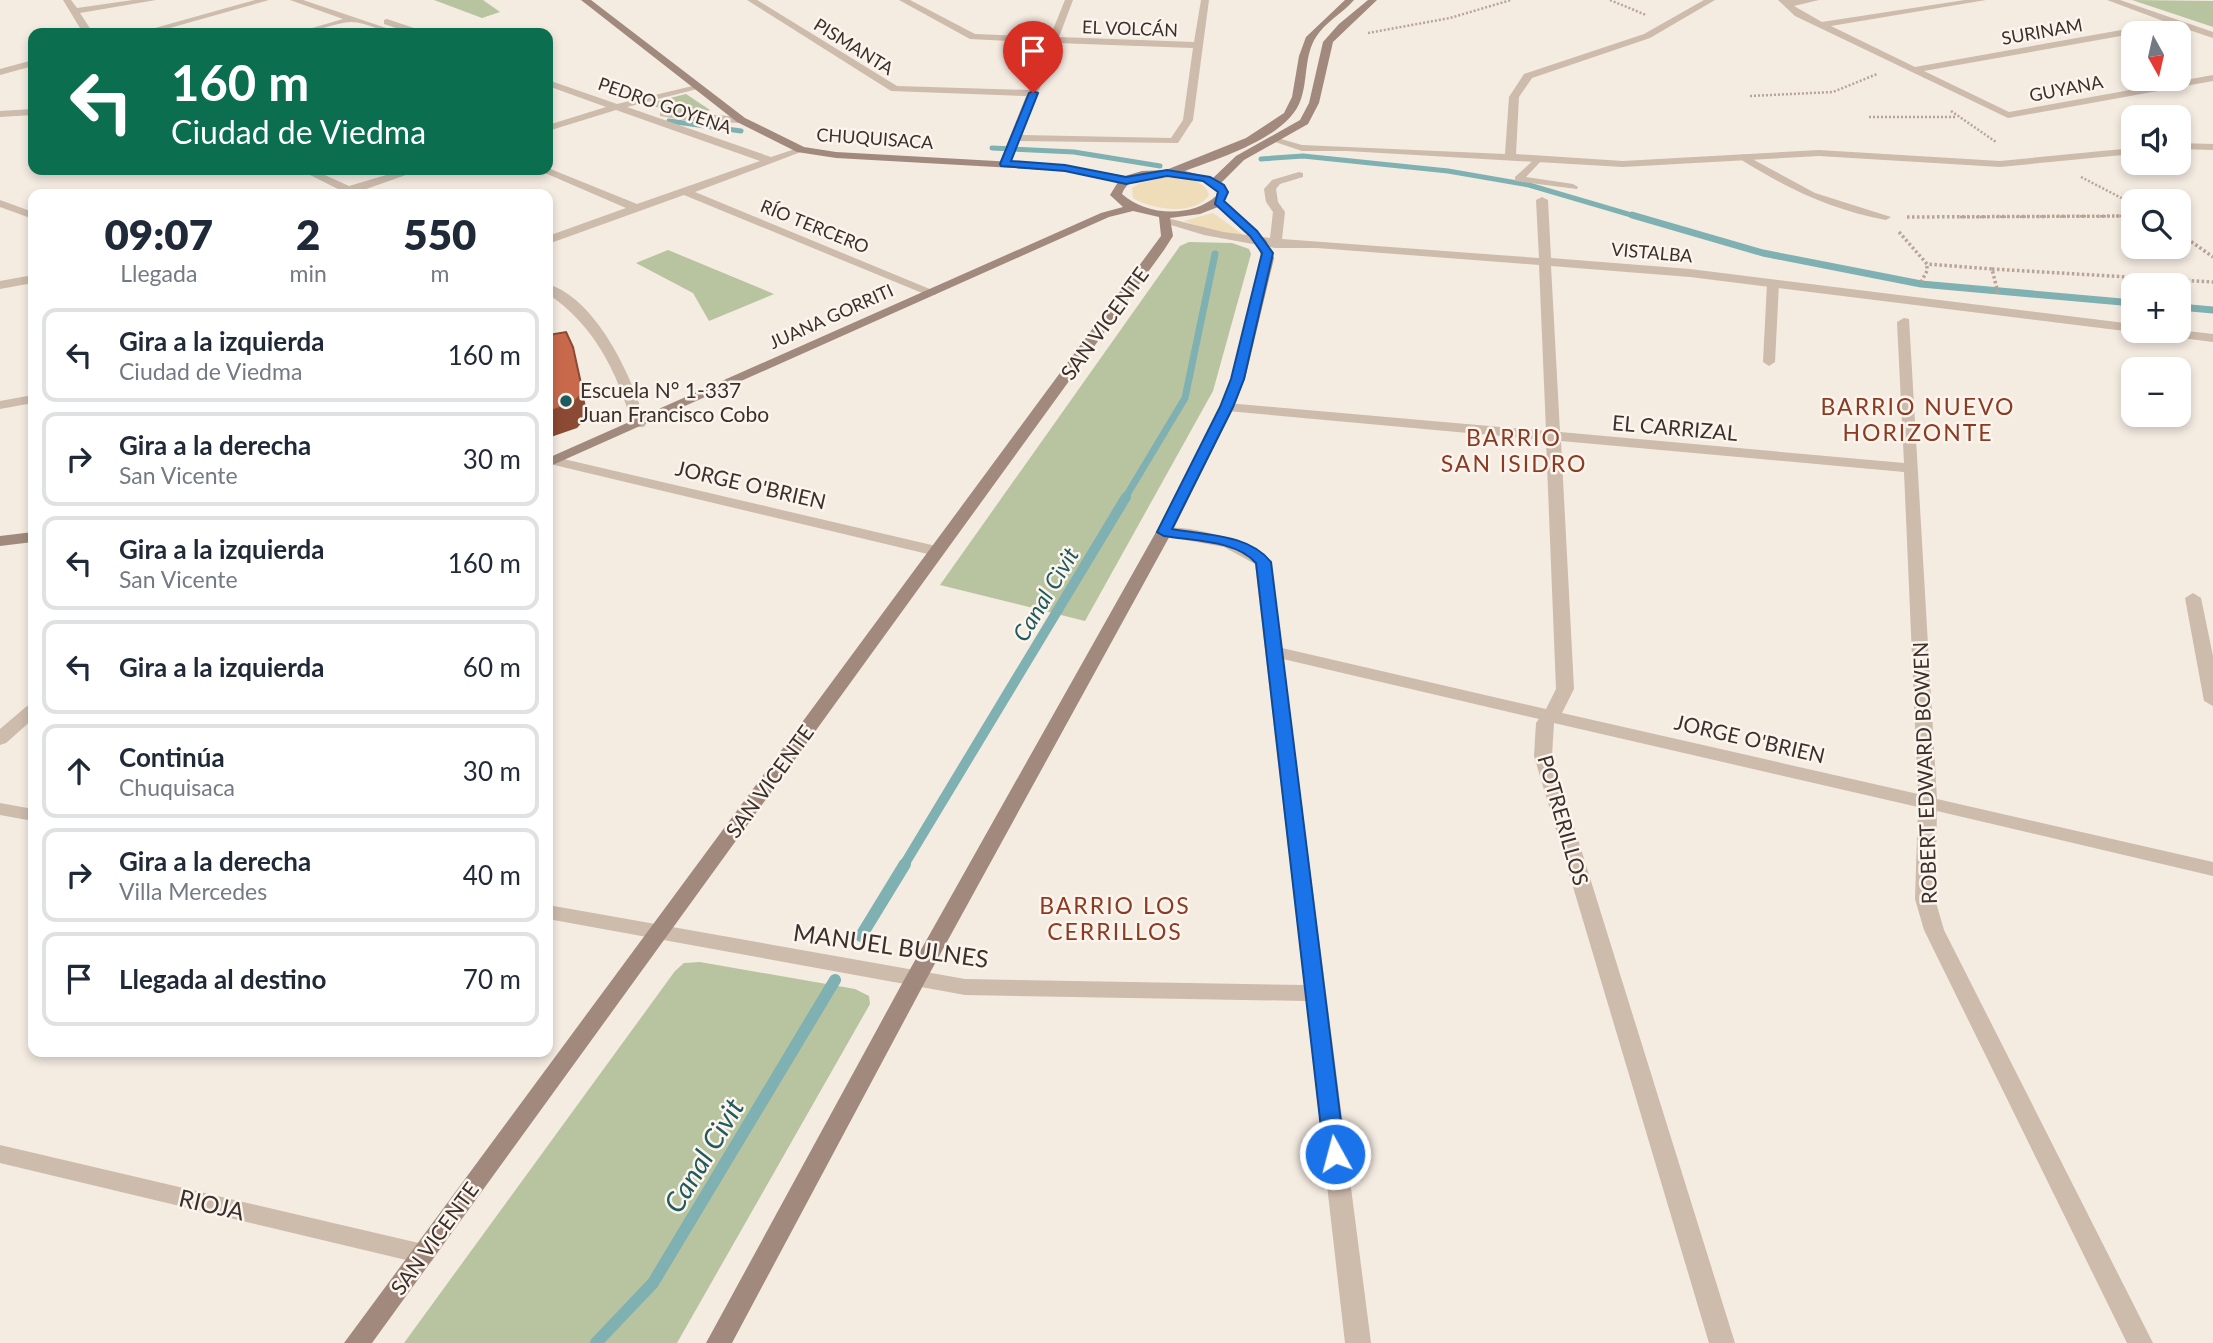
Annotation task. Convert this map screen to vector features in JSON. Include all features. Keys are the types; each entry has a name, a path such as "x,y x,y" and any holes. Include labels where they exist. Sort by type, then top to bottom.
{"main road":[{"name":"CHUQUISACA","path":"584,0 741,120 801,150 836,155 1010,151 1065,168 1126,180"},
{"path":"1167,173 1194,175 1215,183 1223,192 1219,202 1196,212 1166,218 1131,208 1116,195 1117,188 1126,180 1167,173 1216,154 1285,118 1296,99 1311,38 1350,0"},
{"path":"1215,183 1233,163 1299,126 1310,113 1329,41 1373,0"},
{"path":"719,1343 915,980 1164,532 1227,407 1238,379 1268,258 1268,243 1219,202"},
{"name":"JUANA GORRITI","path":"553,462 1105,215 1131,208"},
{"name":"SAN VICENTE","path":"357,1343 1160,247 1167,236 1166,218"},
{"path":"0,541 28,538"}],"street":[{"path":"67,0 85,28"},
{"path":"74,11 152,0"},
{"path":"161,28 265,0"},
{"path":"293,0 380,28"},
{"path":"320,0 405,28"},
{"name":"PISMANTA","path":"751,0 895,89 1033,93"},
{"name":"EL VOLCÁN","path":"903,0 966,36 1197,46"},
{"path":"1069,0 1010,151 1174,141 1188,120 1205,0"},
{"path":"1510,158 1514,97 1528,76 1647,36 1712,0"},
{"path":"1785,2 1815,0"},
{"path":"1822,25 1982,0"},
{"path":"2111,0 2171,21"},
{"path":"1785,2 1798,14 1913,69"},
{"path":"319,28 352,19"},
{"path":"2191,28 2213,36"},
{"name":"SURINAM","path":"1913,69 2121,33"},
{"path":"0,72 28,64"},
{"name":"GUYANA","path":"1913,69 2008,115 2213,78"},
{"name":"PEDRO GOYENA","path":"553,78 771,161"},
{"name":"PEDRO GOYENA","path":"553,84 623,105 675,116 741,120"},
{"path":"553,126 697,86"},
{"path":"0,114 28,112"},
{"path":"1274,140 1303,148 1347,148 1623,164 1819,153 2000,164 2121,152"},
{"path":"2191,146 2213,147"},
{"path":"553,238 801,150"},
{"path":"553,174 638,209"},
{"path":"1268,243 1279,212 1272,202 1270,188 1276,182 1299,174"},
{"path":"316,175 346,189"},
{"path":"361,189 400,175"},
{"name":"RÍO TERCERO","path":"686,192 931,292"},
{"name":"POTRERILLOS","path":"1542,200 1555,437 1564,689 1558,705 1549,714 1543,733 1543,755 1722,1343"},
{"path":"0,203 28,214"},
{"name":"VISTALBA","path":"1166,218 1211,234 1268,243 1690,272 2121,327"},
{"path":"0,285 28,280"},
{"path":"553,292 575,307 608,348 631,391 639,424"},
{"name":"ROBERT EDWARD BOWEN","path":"1905,322 1928,804 1925,899 1934,930 2140,1343"},
{"path":"2191,335 2213,338"},
{"path":"0,405 28,400"},
{"name":"EL CARRIZAL","path":"1227,407 1910,468"},
{"name":"JORGE O'BRIEN","path":"553,462 936,551"},
{"path":"1164,532 1238,545 1254,551 1263,562 1358,1343"},
{"path":"2193,598 2213,697"},
{"name":"JORGE O'BRIEN","path":"1276,652 2213,869"},
{"path":"0,739 28,714"},
{"path":"0,809 28,814"},
{"name":"MANUEL BULNES","path":"553,913 965,987 1315,993"},
{"name":"RIOJA","path":"0,1154 423,1254"}],"lane":[{"path":"1743,157 1787,185 1860,212 1886,217"},
{"path":"1537,160 1520,179 1573,187"},
{"path":"1769,362 1773,283"}],"path":[{"path":"1332,37 1356,36 1450,18 1511,0"},
{"path":"1610,0 1670,25"},
{"path":"1750,96 1833,92 1851,86 1864,77 1913,69"},
{"path":"1869,117 1958,117"},
{"path":"1886,217 2121,216"},
{"path":"1886,217 1927,264 2213,282"},
{"path":"2191,241 2213,257"},
{"path":"1992,270 1998,293 2013,314"}],"green space":[{"path":"434,0 483,0 500,12 482,18"},
{"path":"2132,0 2213,1 2213,27"},
{"path":"686,94 710,110 686,114 646,104"},
{"path":"1189,242 1232,243 1249,249 1251,254 1213,391 1085,621 940,585 1180,246"},
{"path":"668,250 774,294 709,321 693,293 636,263"},
{"path":"700,962 855,989 869,996 870,1004 677,1343 404,1343 675,971 684,963"}],"sand":[{"path":"1159,178 1195,181 1202,184 1209,195 1194,206 1173,209 1151,206 1133,198 1132,188"},
{"path":"1213,213 1245,236 1212,231 1184,221"}],"building":[{"path":"566,332 573,347 582,394 572,404 553,410 553,334"}],"waterway":[{"name":"Canal Civit","path":"669,121 741,131"},
{"name":"Canal Civit","path":"992,148 1074,152 1160,166"},
{"path":"1261,159 1303,156 1448,171 1529,185 1638,217"},
{"path":"1632,215 1763,253 1921,284 2121,302"},
{"name":"Canal Civit","path":"1125,498 1185,398 1215,254"},
{"path":"2191,308 2213,310"},
{"name":"Canal Civit","path":"904,865 1126,497"},
{"name":"Canal Civit","path":"861,936 905,864"},
{"name":"Canal Civit","path":"596,1343 653,1283 835,980"}],"place":[{"name":"Escuela N° 1-337 Juan Francisco Cobo","path":"566,401"}],"district":[{"name":"BARRIO NUEVO HORIZONTE","path":"1918,419"},
{"name":"BARRIO SAN ISIDRO","path":"1514,450"},
{"name":"BARRIO LOS CERRILLOS","path":"1115,918"}],"route":[{"path":"1033,93 1005,164 1065,168 1126,180 1167,173 1194,175 1206,179 1220,187 1223,192 1219,202 1262,243 1267,253 1238,379 1227,407 1164,532 1238,545 1254,551 1263,562 1335,1154"}]}
